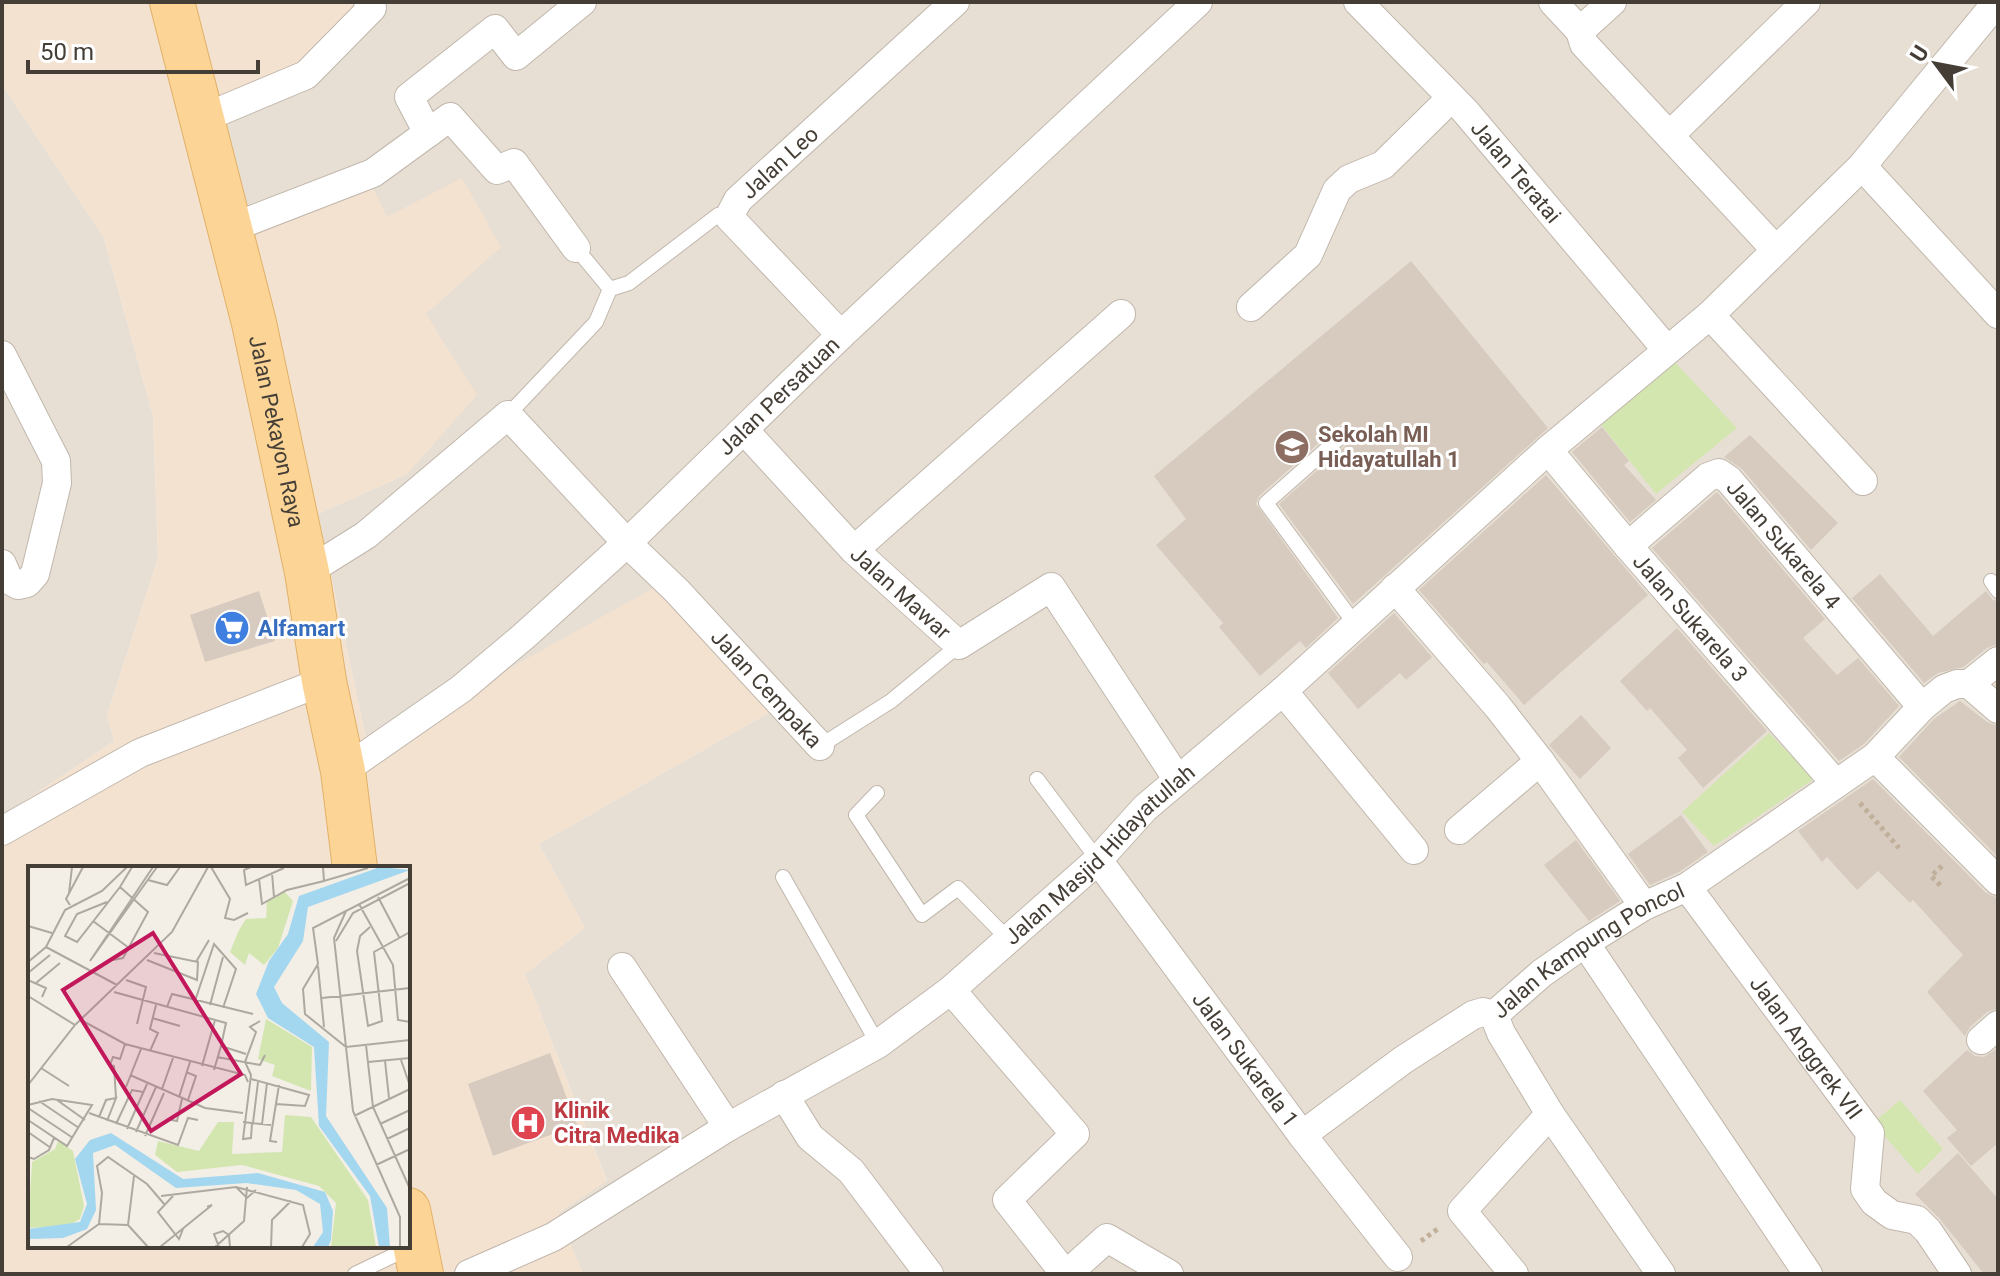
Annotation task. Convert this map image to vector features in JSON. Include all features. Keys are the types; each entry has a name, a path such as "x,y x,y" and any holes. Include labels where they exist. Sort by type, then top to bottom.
{"main road":[{"name":"Jalan Pekayon Raya","path":"172,2 231,228 307,572 324,681 343,771 355,866"}],"street":[{"path":"201,119 306,75 372,8 368,2"},
{"path":"428,133 409,97 495,29 516,56 582,2"},
{"name":"Jalan Leo","path":"841,335 729,217 738,200 954,2"},
{"name":"Jalan Persatuan","path":"343,771 461,689 627,543 841,335 1198,2"},
{"name":"Jalan Teratai","path":"1358,2 1451,98 1550,208 1667,350"},
{"path":"1553,2 1580,31 1591,52 1775,249"},
{"path":"1580,31 1612,2"},
{"path":"1670,135 1806,2"},
{"name":"Jalan Masjid Hidayatullah","path":"469,1274 553,1237 728,1127 878,1044 951,990 1098,860 1145,808 1283,691 1548,450 1710,315 1862,166 1997,2"},
{"path":"1251,307 1308,255 1337,190 1349,179 1383,165 1451,98"},
{"path":"231,228 373,173 450,117 497,170 514,163 576,248"},
{"path":"1862,166 1998,314"},
{"path":"854,550 1121,314"},
{"path":"1710,315 1863,481"},
{"path":"2,355 56,461 57,483 35,574 27,583 15,584 9,580 2,564"},
{"path":"307,572 366,535 508,415"},
{"name":"Jalan Cempaka","path":"508,415 820,746"},
{"name":"Jalan Mawar","path":"744,430 854,550 959,645 1051,587 1178,780"},
{"name":"Jalan Sukarela 3","path":"1548,450 1628,546 1839,782"},
{"name":"Jalan Sukarela 4","path":"1628,546 1708,477 1719,473 1729,480 1922,707"},
{"path":"1395,588 1498,707 1644,906"},
{"name":"Jalan Kampung Poncol","path":"1302,1135 1403,1060 1473,1015 1483,1012 1494,1015 1542,973 1585,943 1644,906 1687,887 1875,757 1922,707 1944,689 1969,684 1998,661"},
{"path":"2,831 140,753 324,681"},
{"path":"1969,684 1998,709"},
{"path":"1283,691 1414,850"},
{"path":"1875,757 1998,881"},
{"path":"1459,830 1540,761"},
{"name":"Jalan Sukarela 1","path":"1098,860 1302,1135 1398,1257"},
{"name":"Jalan Anggrek VII","path":"1687,887 1870,1133 1865,1189 1874,1202 1892,1215 1917,1220 1957,1274"},
{"path":"1585,943 1808,1274"},
{"path":"622,967 728,1127"},
{"path":"951,990 1075,1134 1007,1200 1066,1274 1107,1238 1169,1274"},
{"path":"1494,1015 1501,1033 1550,1114 1661,1274"},
{"path":"784,1095 810,1137 851,1171 929,1274"},
{"path":"1514,1274 1462,1211 1550,1114"}],"lane":[{"path":"508,415 596,322 610,289 629,283 718,215 729,217"},
{"path":"576,248 610,289"},
{"path":"1345,433 1266,503 1355,624"},
{"name":"Jalan Cempaka","path":"820,746 891,701 959,645"},
{"path":"1037,779 1098,860"},
{"path":"877,793 856,815 922,915 958,888 1008,939"},
{"path":"783,877 878,1044"},
{"path":"355,1274 404,1248"}],"path":[{"path":"1839,782 1899,848"}],"shaded area":[{"path":"2,2 363,2 365,5 277,82 218,97 246,210 361,164 387,217 462,178 501,247 426,314 477,395 407,474 318,514 368,747 668,580 770,712 539,844 585,928 525,974 607,1181 558,1213 583,1274 2,1274 2,816 114,741 107,715 158,558 153,416 103,236 2,85"},
{"path":"363,2 1998,2 1998,1274 583,1274 558,1213 607,1180 525,974 585,928 539,844 770,712 368,747 318,514 407,474 425,314 387,218 361,165 246,210 218,97"},
{"path":"2,85 103,236 153,416 158,558 107,715 114,741 2,816"}],"green space":[{"path":"1668,355 1737,428 1656,494 1595,417"},
{"path":"1769,733 1814,779 1714,846 1682,812"},
{"path":"1900,1100 1943,1149 1918,1174 1873,1123"}],"building":[{"path":"1411,261 1548,428 1353,604 1279,504 1352,440 1355,432 1352,426 1344,423 1338,426 1259,496 1256,504 1338,618 1306,648 1300,641 1260,676 1219,627 1223,623 1156,545 1186,519 1154,476"},
{"path":"1602,427 1629,461 1624,465 1656,500 1630,522 1572,452"},
{"path":"1750,435 1838,523 1811,550 1742,469 1724,457"},
{"path":"1546,475 1648,595 1524,705 1419,590"},
{"path":"1717,492 1825,619 1803,638 1837,675 1858,658 1899,706 1864,744 1839,761 1652,548"},
{"path":"1880,574 1933,636 1986,591 1993,600 1998,601 1998,644 1987,648 1963,667 1938,673 1924,683 1852,598"},
{"name":"Alfamart","path":"259,591 275,641 205,662 190,615"},
{"path":"1394,613 1432,657 1406,680 1400,673 1358,709 1328,673"},
{"path":"1677,628 1767,731 1703,788 1678,758 1687,750 1650,708 1647,711 1620,681"},
{"path":"1960,701 1987,722 1998,726 1998,857 1899,757 1934,719"},
{"path":"1581,715 1611,748 1580,779 1549,745"},
{"path":"1873,779 1986,893 1998,898 1998,1008 1987,1012 1965,1036 1927,992 1963,955 1913,900 1910,903 1878,871 1857,890 1827,857 1822,862 1798,831"},
{"path":"1681,815 1708,852 1679,872 1650,885 1628,854"},
{"path":"1576,840 1620,901 1589,921 1544,865"},
{"path":"1998,1048 1998,1143 1971,1166 1947,1138 1957,1130 1923,1091 1967,1050 1975,1056 1984,1057"},
{"path":"550,1053 577,1125 493,1156 468,1084"},
{"path":"1958,1153 1998,1199 1998,1274 1984,1274 1940,1219 1915,1194"}],"place":[{"name":"Sekolah MI Hidayatullah 1","path":"1292,447"},
{"name":"Alfamart","path":"232,628"},
{"name":"Klinik Citra Medika","path":"528,1123"}]}
